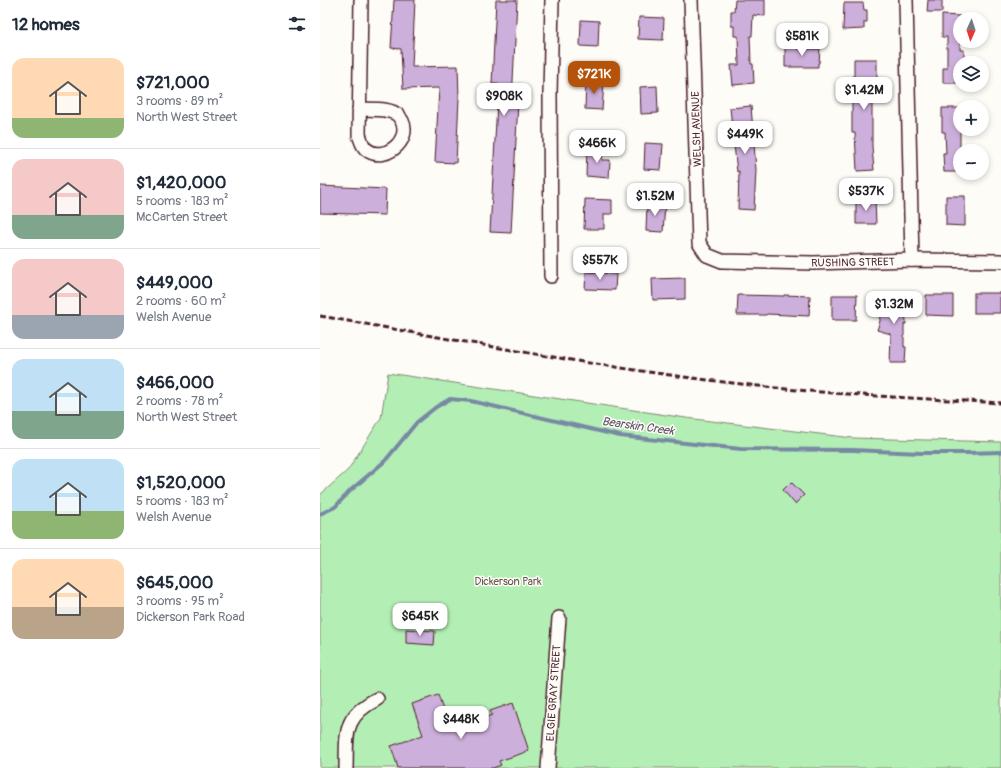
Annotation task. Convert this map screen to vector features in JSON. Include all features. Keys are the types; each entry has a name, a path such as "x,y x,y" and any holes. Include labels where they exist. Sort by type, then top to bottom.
{"street":[{"path":"359,109 361,0"},
{"path":"551,276 550,94 552,0"},
{"name":"WELSH AVENUE","path":"691,0 699,243 707,255"},
{"path":"906,0 912,260"},
{"name":"RUSHING STREET","path":"707,255 722,261 1001,261"},
{"name":"ELGIE GRAY STREET","path":"548,768 558,618"},
{"path":"346,768 348,726 354,716 364,705 377,699"}],"green space":[{"name":"Dickerson Park","path":"388,373 686,418 853,438 1001,442 1001,768 320,768 320,495 348,470 381,418"}],"building":[{"path":"394,0 415,0 412,67 458,66 459,98 456,163 435,162 439,88 403,89 401,49 391,48"},
{"path":"496,0 517,0 512,101 518,102 511,233 490,232 498,84 492,84"},
{"path":"735,0 765,0 765,16 753,15 752,36 750,36 751,64 753,64 754,83 733,85 731,65 739,65 738,36 734,36 734,26 731,26 731,11 734,11"},
{"path":"928,0 942,0 942,12 927,12"},
{"path":"844,3 863,3 864,10 867,10 867,22 864,22 864,29 843,30"},
{"path":"942,15 953,16 953,48 960,48 960,50 964,50 964,56 953,56 953,83 943,83 943,68 947,68 947,37 942,37"},
{"path":"639,17 664,18 663,40 638,39"},
{"path":"581,20 599,21 598,47 580,46"},
{"path":"797,46 797,49 820,49 818,67 785,67 785,47"},
{"path":"854,59 877,59 877,86 872,86 872,147 874,170 857,171 855,133 852,133 852,77 854,77"},
{"path":"586,81 604,82 602,110 585,109"},
{"path":"657,86 658,113 641,114 640,87"},
{"path":"751,106 756,170 754,210 738,209 739,171 737,172 730,108"},
{"path":"942,108 953,108 953,136 960,136 960,144 953,144 953,172 944,172 943,153 946,153 945,132 942,132"},
{"path":"645,143 663,144 661,170 644,169"},
{"path":"587,149 603,150 602,160 610,160 609,178 586,176"},
{"path":"320,186 386,189 385,215 320,213"},
{"path":"946,196 965,196 965,226 946,225"},
{"path":"585,199 612,200 612,214 604,214 604,229 584,229"},
{"path":"875,199 876,224 856,224 856,200"},
{"path":"647,203 665,204 663,232 646,231"},
{"path":"586,272 616,274 615,290 585,289"},
{"path":"685,278 685,299 653,300 652,279"},
{"path":"974,293 1000,293 1000,313 974,313"},
{"path":"738,295 810,296 809,316 767,314 737,315"},
{"path":"832,295 857,295 856,320 832,320"},
{"path":"926,295 953,295 953,316 926,315"},
{"path":"878,296 905,296 905,363 890,363 891,334 877,330 880,321"},
{"path":"791,482 804,495 795,504 783,490"},
{"path":"406,629 435,631 434,645 406,643"},
{"path":"438,695 444,713 449,711 455,727 492,715 490,711 513,703 529,751 499,761 501,765 493,768 398,768 391,746 423,735 412,704"}],"waterway":[{"name":"Bearskin Creek","path":"320,514 335,507 351,490 385,461 417,422 436,407 450,399 471,401 620,436 741,449 853,450 921,453 1001,452"}],"railway":[{"path":"320,316 588,363 696,378 812,391 1001,403"}]}
